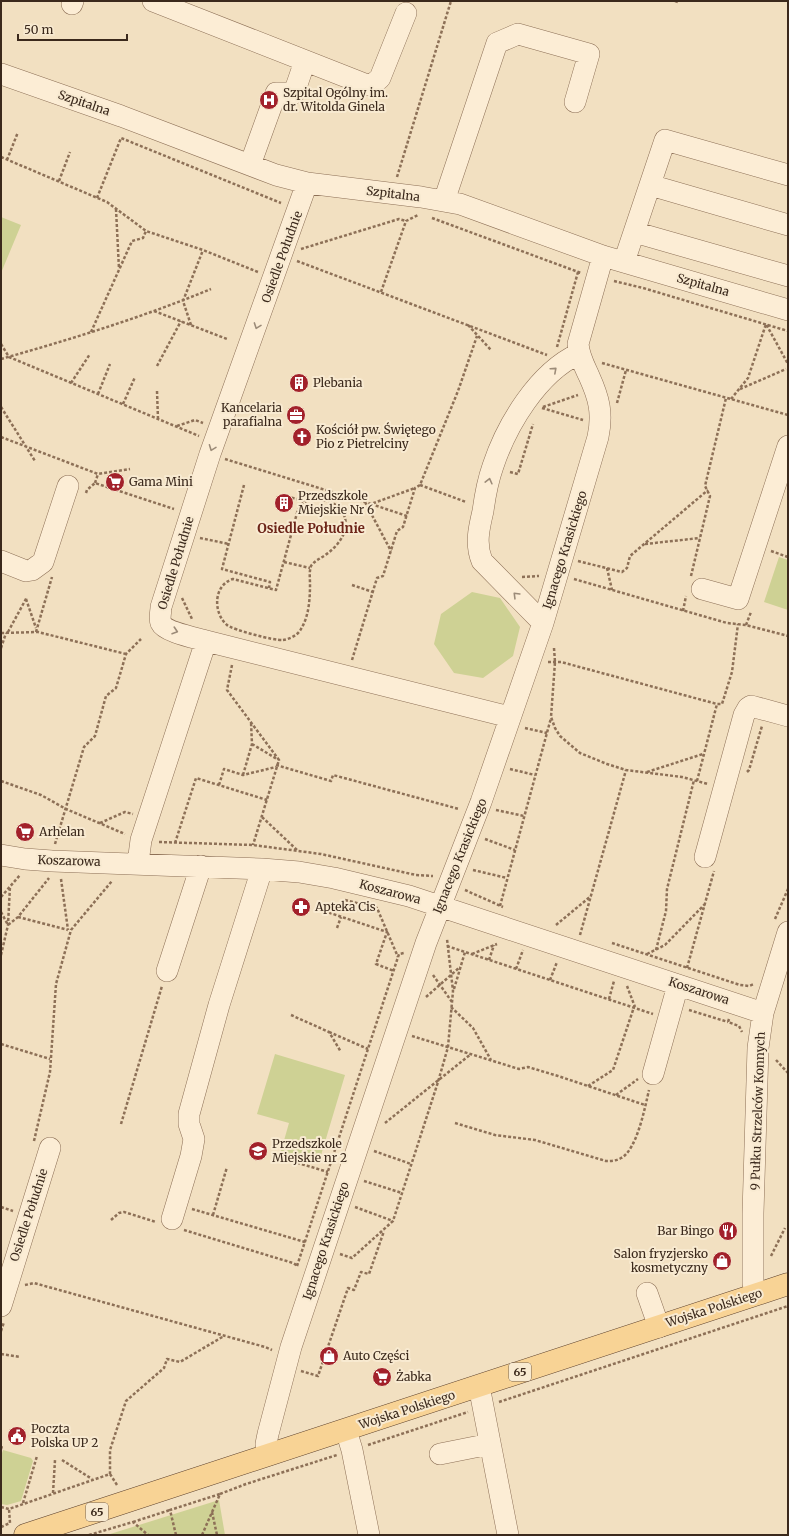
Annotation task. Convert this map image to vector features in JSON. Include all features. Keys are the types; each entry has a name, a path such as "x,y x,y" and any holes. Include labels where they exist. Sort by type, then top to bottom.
{"main road":[{"name":"Wojska Polskiego","path":"25,1535 788,1284"}],"street":[{"path":"163,3 367,85 372,85 383,73 406,13"},
{"path":"444,201 497,43 518,34 589,54 575,102"},
{"path":"250,165 276,93 294,93 305,61"},
{"name":"Szpitalna","path":"1,74 121,116 276,175 307,183 392,193 460,204 603,256 777,314"},
{"path":"624,262 665,140 788,175"},
{"name":"Osiedle Południe","path":"307,183 299,210 274,278 218,455 191,515 161,607 161,622 169,630 202,640 347,675 517,722"},
{"path":"650,185 788,225"},
{"path":"634,232 788,274 777,314"},
{"path":"543,623 482,561 477,546 481,518 493,466 503,441 524,420 533,392 560,364 578,354 578,344 581,331 603,256"},
{"name":"Ignacego Krasickiego","path":"268,1455 266,1444 268,1434 291,1347 439,906 481,802 517,722 543,623 598,437 601,425 600,408 595,390 578,354"},
{"path":"693,587 738,599 788,446"},
{"path":"1,561 26,571 32,570 43,562 76,492"},
{"path":"138,863 141,840 202,640"},
{"path":"705,857 744,715 748,708 751,706 788,716"},
{"name":"Koszarowa","path":"1,855 52,861 138,863 262,869 299,872 334,878 409,896 439,906 500,913 577,938 678,985 763,1013"},
{"path":"167,971 201,866"},
{"path":"173,1219 192,1156 194,1139 189,1124 189,1114 219,1005 262,869"},
{"name":"9 Pułku Strzelców Konnych","path":"756,1294 753,1283 758,1048 763,1013 788,932"},
{"path":"648,1075 671,1012 678,985"},
{"name":"Osiedle Południe","path":"3,1311 42,1145"},
{"path":"647,1293 658,1327"},
{"path":"479,1386 508,1535"},
{"path":"346,1430 352,1450 369,1535"},
{"path":"440,1454 490,1444"}],"path":[{"path":"392,193 451,1"},
{"path":"674,1 678,2"},
{"path":"7,160 18,132"},
{"path":"97,198 121,138 299,210"},
{"path":"58,182 70,152"},
{"path":"1,157 107,202 146,231 203,250 274,278"},
{"path":"116,209 119,270"},
{"path":"296,250 399,219 406,221 420,214 416,210"},
{"path":"428,217 584,274"},
{"path":"381,292 406,221"},
{"path":"91,332 132,242 143,238 146,231"},
{"path":"191,325 183,301 203,250"},
{"path":"295,260 549,355"},
{"path":"555,353 578,272"},
{"path":"607,280 777,314 788,331"},
{"path":"1,359 91,332 183,301 211,289"},
{"path":"154,310 227,339"},
{"path":"777,314 788,364"},
{"path":"731,399 748,378 777,314"},
{"path":"157,366 181,321"},
{"path":"467,324 491,350"},
{"path":"371,504 420,485 458,391 477,336"},
{"path":"1,344 9,357 176,426 218,455 407,516"},
{"path":"71,383 90,354"},
{"path":"598,362 788,415"},
{"path":"98,394 110,364"},
{"path":"740,389 786,369"},
{"path":"123,404 135,377"},
{"path":"157,391 158,419"},
{"path":"508,479 510,472 518,474 524,420 541,408 581,394"},
{"path":"683,611 693,587 700,538 710,496 706,486 726,398"},
{"path":"1,407 35,461"},
{"path":"541,408 601,425"},
{"path":"176,426 195,420 203,424 206,418"},
{"path":"1,437 98,474 130,469"},
{"path":"76,492 87,490 95,483 98,474"},
{"path":"95,483 191,515"},
{"path":"244,485 222,569 270,582 269,588"},
{"path":"420,485 467,502 481,518"},
{"path":"347,675 377,578 383,576 398,530 403,527 407,516 415,488"},
{"path":"573,560 622,572 627,568 630,556 708,490"},
{"path":"282,495 304,502"},
{"path":"314,499 327,500 333,503 342,512 346,524 345,531 334,548 314,562 310,568 310,594 307,614 301,629 294,636 284,640 237,630 226,624 220,615 217,598 226,582 233,579 276,590 297,512 301,504 304,502 314,499"},
{"path":"365,502 391,551"},
{"path":"198,545 200,538 202,537 229,544"},
{"path":"645,544 700,538"},
{"path":"770,551 788,557"},
{"path":"284,562 310,568"},
{"path":"607,568 612,590"},
{"path":"233,579 234,572"},
{"path":"520,577 542,575"},
{"path":"36,630 52,576"},
{"path":"568,578 727,623 746,625 788,636"},
{"path":"352,585 373,592"},
{"path":"185,591 182,598 198,628 202,640"},
{"path":"1,646 27,597 36,630"},
{"path":"547,662 561,662 717,704 722,704 732,672 738,624"},
{"path":"1,633 36,630 126,654"},
{"path":"52,861 52,851 84,747 95,736 106,696 116,688 126,654 141,639"},
{"path":"465,890 500,913 507,878 551,718 555,662 554,647"},
{"path":"238,662 233,666 227,690 279,760"},
{"path":"227,664 233,666"},
{"path":"656,950 666,911 667,889 717,704"},
{"path":"551,718 560,736 580,753 594,759 626,770 682,777 724,789"},
{"path":"243,775 252,744 251,721"},
{"path":"517,722 546,733"},
{"path":"252,744 279,760"},
{"path":"645,772 704,754"},
{"path":"253,845 279,760"},
{"path":"219,785 224,769 243,775 276,766 331,781 333,775 464,811"},
{"path":"509,768 535,775"},
{"path":"577,938 591,896 626,770"},
{"path":"175,843 196,778 266,800"},
{"path":"1,781 41,795 66,809 141,840 175,843 253,845 333,856 416,875 439,877"},
{"path":"495,809 524,816"},
{"path":"100,823 125,812 148,819"},
{"path":"261,817 298,851"},
{"path":"483,838 515,850"},
{"path":"1,897 24,869"},
{"path":"472,870 507,878"},
{"path":"8,925 18,917 50,877 60,878 70,930 56,984 50,1072 42,1145"},
{"path":"70,930 114,878"},
{"path":"1,955 8,925 10,886"},
{"path":"556,925 591,896"},
{"path":"352,902 377,908 383,905"},
{"path":"647,954 665,945 705,903"},
{"path":"377,908 398,957"},
{"path":"324,911 386,932"},
{"path":"1,912 8,925"},
{"path":"18,917 70,930"},
{"path":"337,928 341,917"},
{"path":"549,922 562,927"},
{"path":"386,932 376,964 394,970"},
{"path":"446,932 453,992"},
{"path":"610,942 740,985"},
{"path":"442,945 634,1007 728,1022 739,1026 742,1035"},
{"path":"297,1266 399,954 405,952"},
{"path":"333,1252 352,1258 393,1221 448,1047 453,992 465,952"},
{"path":"425,998 460,967"},
{"path":"120,1124 167,971"},
{"path":"432,974 452,1003"},
{"path":"588,1087 612,1070 634,1007"},
{"path":"452,1008 473,1028 492,1061"},
{"path":"291,1015 368,1049"},
{"path":"728,1022 730,1015"},
{"path":"328,1032 341,1052"},
{"path":"406,1034 519,1069 528,1067 558,1076 645,1106"},
{"path":"1,1044 50,1059"},
{"path":"379,1128 471,1054"},
{"path":"774,1058 788,1073"},
{"path":"616,1096 648,1075"},
{"path":"455,1123 495,1135 535,1140 606,1161 615,1161 622,1158 628,1152 638,1133 645,1106 648,1075"},
{"path":"368,1149 411,1164"},
{"path":"278,1157 328,1172"},
{"path":"212,1215 227,1167"},
{"path":"358,1179 402,1193"},
{"path":"349,1205 393,1221"},
{"path":"111,1220 119,1213 124,1212 173,1219 293,1263 301,1269"},
{"path":"173,1219 212,1215 305,1242"},
{"path":"768,1262 785,1228"},
{"path":"295,1369 318,1376 348,1288 354,1290 361,1272 369,1274 384,1230"},
{"path":"20,1286 34,1283 265,1347 274,1351"},
{"path":"89,1535 220,1494 246,1484 788,1306"},
{"path":"1,1331 3,1311"},
{"path":"1,1507 8,1509 110,1474 110,1450 126,1401 164,1368 167,1359 180,1362 225,1336"},
{"path":"1,1354 20,1357"},
{"path":"23,1504 37,1456"},
{"path":"54,1493 55,1460"},
{"path":"62,1460 93,1480"},
{"path":"202,1535 220,1494"},
{"path":"1,1527 10,1523 8,1509"},
{"path":"170,1510 176,1535"},
{"path":"212,1511 217,1535"},
{"path":"133,1522 148,1535"},
{"path":"142,1530 142,1535"}],"green space":[{"path":"1,217 21,225 1,273"},
{"path":"779,557 788,560 788,610 764,602"},
{"path":"472,592 500,598 520,627 513,656 483,678 454,673 434,644 441,614"},
{"path":"275,1054 345,1075 319,1162 281,1151 289,1123 257,1114"},
{"path":"3,1450 31,1458 33,1461 21,1501 7,1505 1,1504 1,1456"},
{"path":"219,1500 225,1535 107,1535"}],"place":[{"name":"Szpital Ogólny im. dr. Witolda Ginela","path":"269,100"},
{"name":"Plebania","path":"299,383"},
{"name":"Kancelaria parafialna","path":"296,415"},
{"name":"Kościół pw. Świętego Pio z Pietrelciny","path":"302,437"},
{"name":"Gama Mini","path":"115,482"},
{"name":"Przedszkole Miejskie Nr 6","path":"284,503"},
{"name":"Arhelan","path":"25,832"},
{"name":"Apteka Cis","path":"301,907"},
{"name":"Przedszkole Miejskie nr 2","path":"258,1151"},
{"name":"Bar Bingo","path":"728,1231"},
{"name":"Salon fryzjersko kosmetyczny","path":"722,1261"},
{"name":"Auto Części","path":"329,1356"},
{"name":"Żabka","path":"382,1377"},
{"name":"Poczta Polska UP 2","path":"17,1436"}],"district":[{"name":"Osiedle Południe","path":"311,528"}]}
